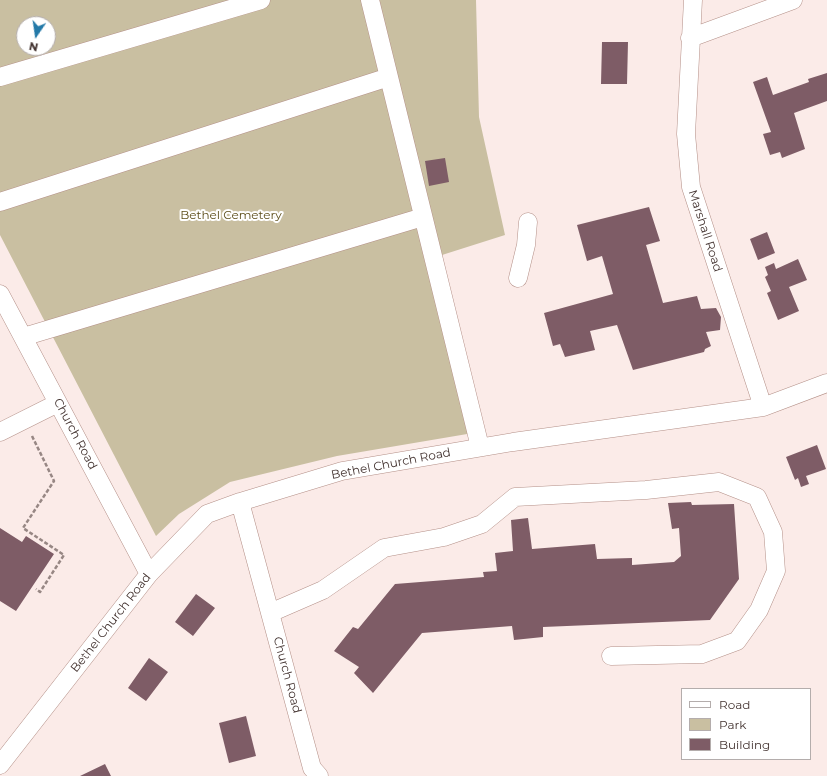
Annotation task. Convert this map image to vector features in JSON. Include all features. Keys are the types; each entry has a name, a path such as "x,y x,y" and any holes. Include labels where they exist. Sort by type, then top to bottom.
{"street":[{"path":"370,0 480,447"},
{"name":"Marshall Road","path":"693,0 686,134 690,187 763,407"},
{"path":"690,38 793,0"},
{"path":"0,77 255,1"},
{"path":"0,202 389,77"},
{"path":"23,337 423,217"},
{"path":"518,278 526,245 528,222"},
{"name":"Church Road","path":"0,294 149,574"},
{"name":"Bethel Church Road","path":"0,765 149,574 208,514 240,502 342,471 480,447 763,407 827,383"},
{"path":"0,432 58,403"},
{"path":"270,613 323,590 384,548 444,537 482,524 515,498 646,490 719,482 757,497 773,532 776,571 759,610 737,641 702,654 611,656"},
{"name":"Church Road","path":"240,502 312,768 319,776"}],"path":[{"path":"24,420 54,481 23,528 64,555 40,592 36,589"}],"green space":[{"name":"Bethel Cemetery","path":"0,0 476,0 479,117 505,235 442,255 479,432 337,456 230,482 179,514 156,536 0,235"}],"building":[{"path":"602,42 628,42 627,84 601,84"},
{"path":"827,73 827,101 794,113 805,149 782,158 780,152 770,155 763,134 771,132 753,82 767,77 773,95 809,82 808,79"},
{"path":"445,158 449,182 429,186 425,161"},
{"path":"649,207 660,241 646,245 663,303 697,296 701,309 716,308 721,317 720,330 706,332 711,346 705,349 704,352 633,370 617,325 590,331 595,350 565,357 560,344 553,346 544,313 613,294 602,256 587,261 577,225"},
{"path":"767,232 775,253 758,260 750,239"},
{"path":"798,259 807,280 789,287 799,311 778,320 767,293 771,291 765,277 768,275 765,267 774,263 776,269"},
{"path":"817,445 826,469 806,476 809,484 801,487 798,478 795,480 786,457"},
{"path":"691,502 692,505 734,504 739,579 710,620 543,627 543,637 514,640 512,626 422,633 373,693 354,673 359,667 334,651 353,627 358,629 395,584 484,577 483,572 497,571 495,553 513,551 511,520 528,518 532,549 595,544 597,559 632,558 632,565 674,562 681,556 679,528 672,529 668,503"},
{"path":"0,528 22,542 26,536 54,554 16,611 0,601"},
{"path":"196,594 215,608 193,636 175,622"},
{"path":"149,658 168,672 146,701 128,688"},
{"path":"246,716 256,756 229,763 219,723"},
{"path":"105,764 111,776 80,776"}]}
